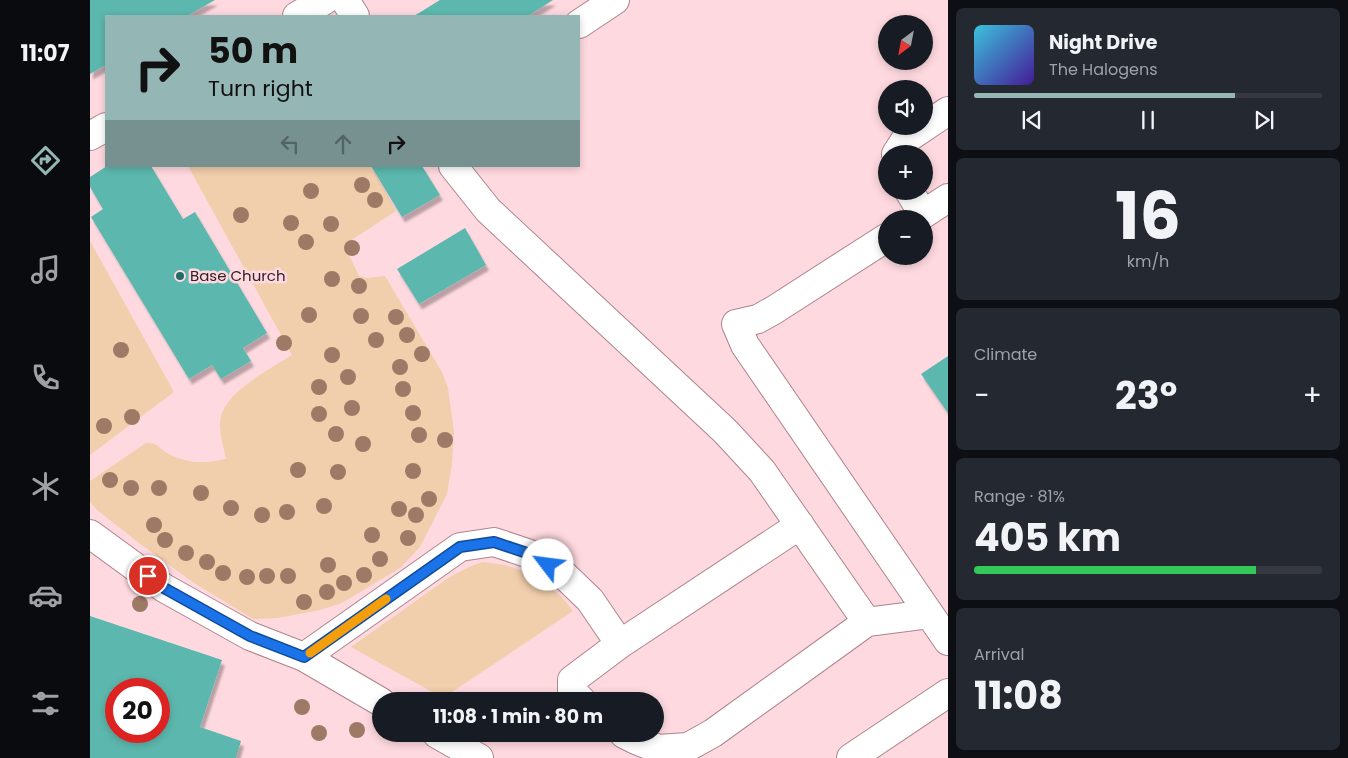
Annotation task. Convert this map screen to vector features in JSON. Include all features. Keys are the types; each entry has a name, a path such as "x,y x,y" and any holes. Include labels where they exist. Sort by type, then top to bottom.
{"lane":[{"path":"299,15 326,0"},
{"path":"345,0 354,15"},
{"path":"580,23 616,0"},
{"path":"902,145 905,140 948,111"},
{"path":"90,136 105,128"},
{"path":"454,167 488,210 725,431 762,471 867,622"},
{"path":"929,210 948,198"},
{"path":"878,243 774,310 758,318 736,324 745,345 948,641"},
{"path":"573,692 572,680 620,644 800,525"},
{"path":"90,534 164,588 250,636 304,657 372,697"},
{"path":"304,657 460,547 494,542 533,555 564,576 590,600 620,644"},
{"path":"641,742 658,749 688,747 714,732 867,622 929,614"},
{"path":"851,758 948,693"},
{"path":"451,742 479,758"}],"shaded area":[{"path":"189,167 372,167 396,211 344,245 359,276 366,278 385,276 442,372 448,388 454,432 452,464 447,494 420,547 400,568 342,603 320,610 278,618 253,619 194,583 97,510 90,502 90,481 146,443 156,445 174,457 189,461 210,462 226,459 220,425 222,414 228,403 247,384 292,355"},
{"path":"90,241 174,392 90,455"},
{"path":"482,562 505,565 523,571 561,596 573,611 452,692 432,692 351,647 448,578"}],"building":[{"path":"90,0 215,0 189,15 105,15 105,66 90,74"},
{"path":"440,0 553,0 530,15 416,15"},
{"name":"Base Church","path":"105,167 152,167 183,219 195,212 267,333 243,348 251,361 221,379 212,365 189,379 91,217 103,209 90,187 90,177"},
{"path":"372,167 423,167 440,195 402,217"},
{"path":"465,228 486,265 419,304 397,269"},
{"path":"948,356 948,413 921,374"},
{"path":"90,616 222,660 200,727 241,741 236,758 90,758"}],"slow traffic":[{"path":"310,653 386,599"}],"place":[{"name":"Base Church","path":"180,276"}],"route":[{"path":"148,576 164,588 250,636 304,657 460,547 494,542 533,555 548,565"}]}
